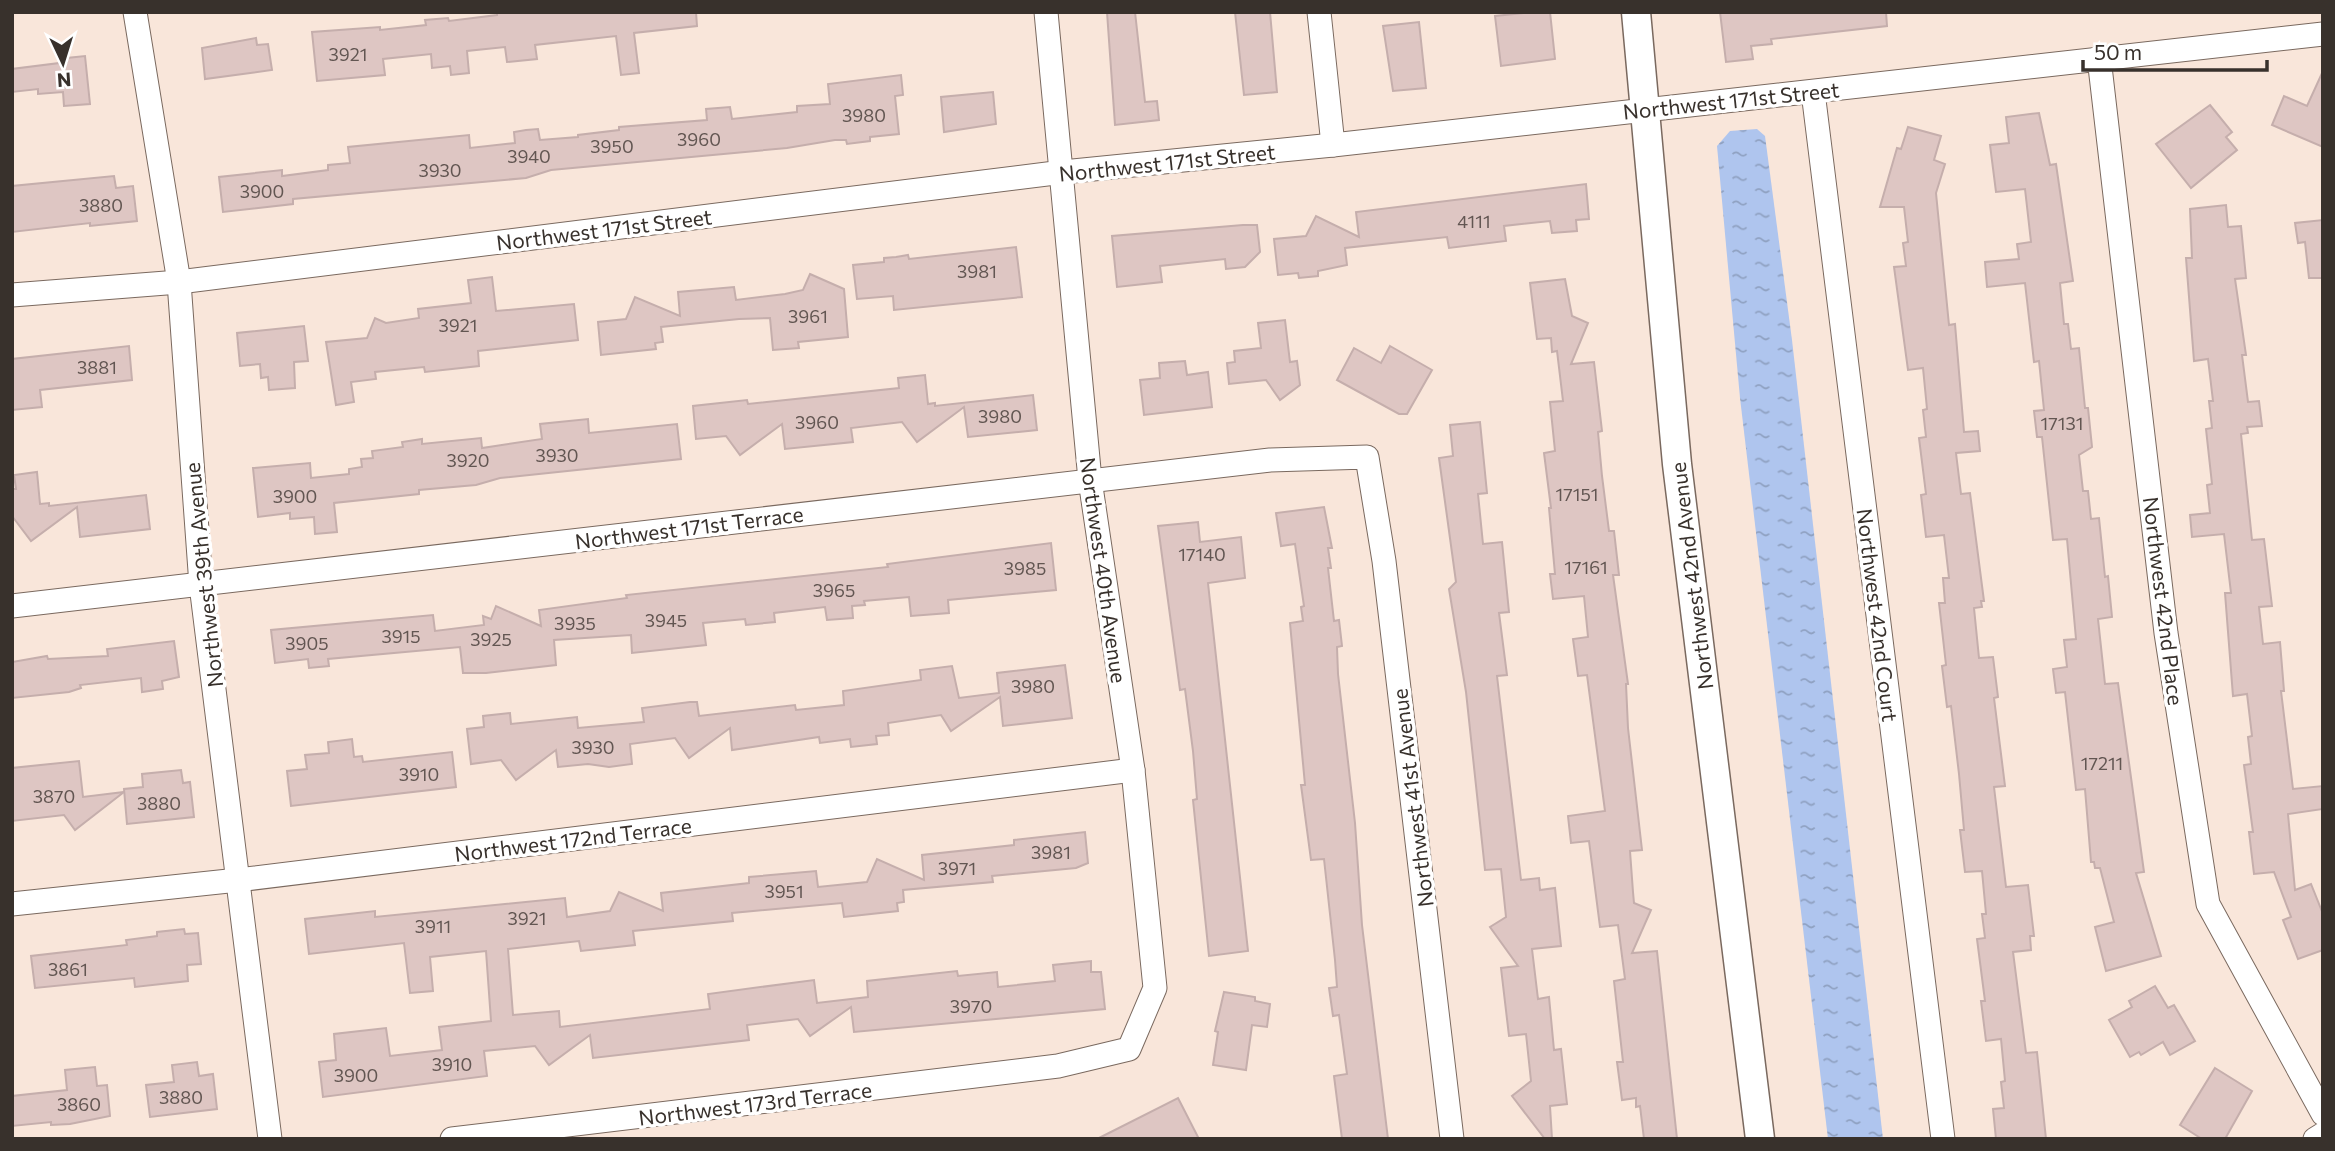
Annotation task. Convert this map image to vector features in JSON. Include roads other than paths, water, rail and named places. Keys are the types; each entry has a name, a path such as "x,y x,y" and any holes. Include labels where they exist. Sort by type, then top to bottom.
{"street":[{"name":"Northwest 39th Avenue","path":"135,12 179,282 201,585 270,1139"},
{"name":"Northwest 40th Avenue","path":"1046,12 1090,480 1133,770 1155,988 1129,1049 1058,1066"},
{"path":"1319,12 1333,145"},
{"name":"Northwest 42nd Avenue","path":"1636,12 1677,464 1760,1139"},
{"name":"Northwest 171st Street","path":"12,295 179,282 1063,172 1333,145 2323,34"},
{"name":"Northwest 42nd Place","path":"2099,58 2166,632 2208,904 2323,1114"},
{"name":"Northwest 42nd Court","path":"1813,92 1943,1139"},
{"name":"Northwest 171st Terrace","path":"12,606 1270,460 1367,457"},
{"name":"Northwest 41st Avenue","path":"1367,457 1384,561 1452,1139"},
{"name":"Northwest 172nd Terrace","path":"12,904 238,880 1133,770"},
{"name":"Northwest 173rd Terrace","path":"452,1139 1058,1066"},
{"path":"2315,1139 2323,1134"}],"water":[{"path":"1757,129 1765,136 1792,340 1883,1139 1828,1139 1740,398 1717,146 1730,131"}]}
